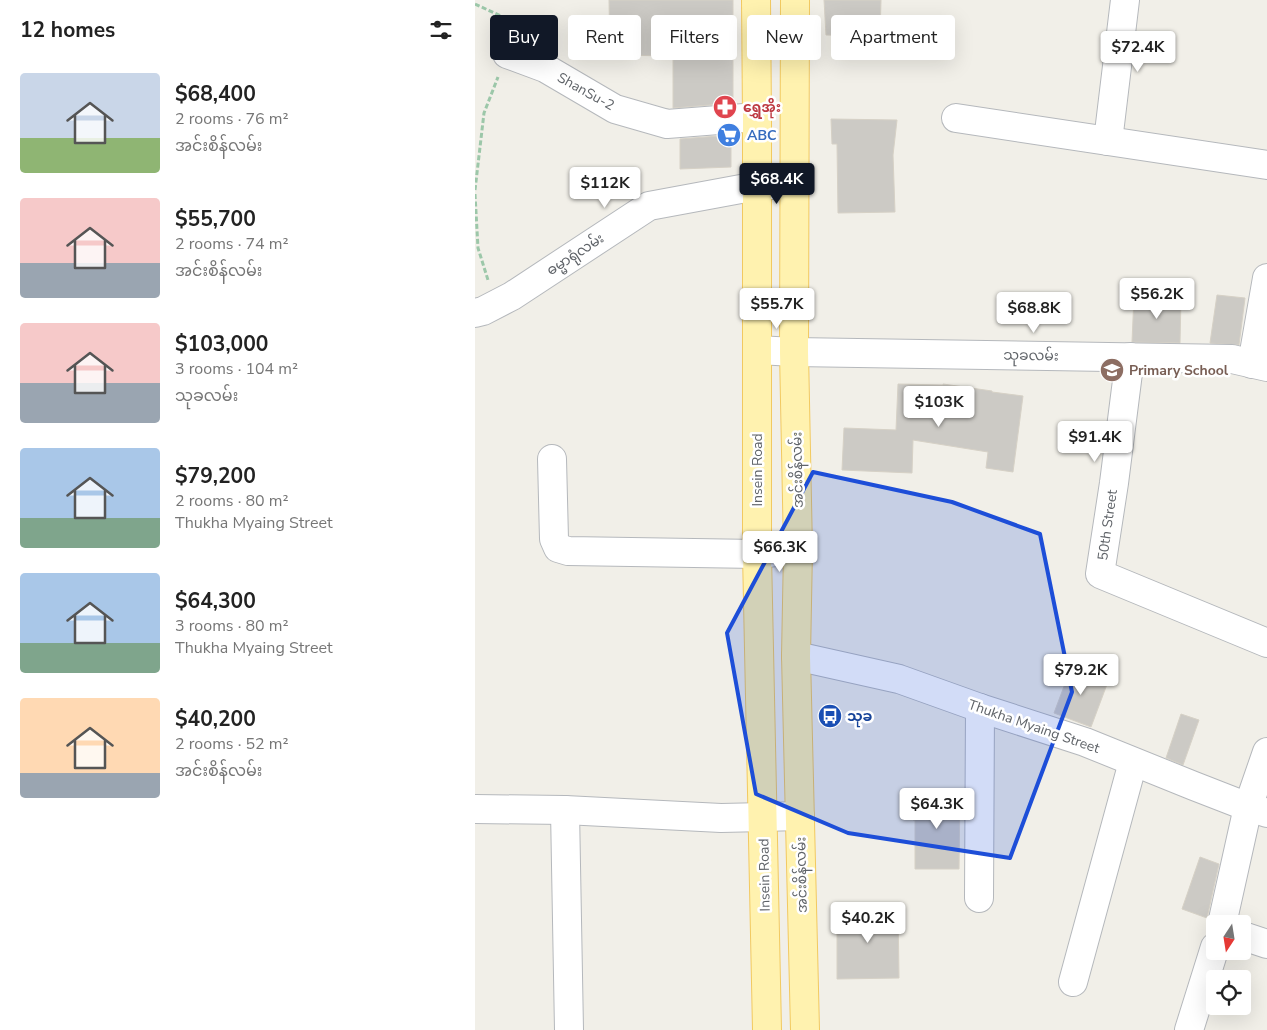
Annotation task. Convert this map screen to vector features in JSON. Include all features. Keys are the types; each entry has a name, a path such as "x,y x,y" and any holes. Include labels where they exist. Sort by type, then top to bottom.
{"main road":[{"name":"Insein Road","path":"756,0 757,554 767,1030"},
{"name":"အင်းစိန်လမ်း","path":"795,0 794,183 798,550 796,656 805,1030"}],"street":[{"path":"1108,141 1125,0"},
{"name":"ShanSu-2","path":"523,60 545,68 615,109 667,124 757,117"},
{"path":"957,118 1267,165"},
{"name":"ဓမ္မာရုံလမ်း","path":"486,309 512,296 649,206 757,186 794,183"},
{"path":"1259,365 1267,278"},
{"name":"သုခလမ်း","path":"757,350 1232,359 1259,365"},
{"name":"50th Street","path":"1130,357 1100,574 1267,643"},
{"path":"552,459 554,539 558,548 568,551 757,554 798,550"},
{"name":"Thukha Myaing Street","path":"796,656 899,679 1085,742 1258,810"},
{"path":"979,898 980,708"},
{"path":"1225,915 1258,810 1267,752"},
{"path":"1073,982 1133,762"},
{"path":"475,809 565,810 721,818 800,816"},
{"path":"565,810 569,1030"},
{"path":"1251,939 1267,944"},
{"path":"1189,1030 1211,960"}],"path":[{"path":"475,4 499,15"},
{"path":"475,190 484,113 505,60"},
{"path":"475,194 478,248 486,309"}],"highlighted area":[{"path":"813,472 952,502 1040,534 1072,692 1010,858 848,833 756,794 727,633"}],"building":[{"path":"609,0 733,0 733,15 651,15 651,56 641,55 641,15 609,15"},
{"path":"824,0 881,0 881,15 831,15 831,35 826,35"},
{"path":"673,60 733,60 733,103 673,108"},
{"path":"831,119 897,120 893,155 895,212 838,213 837,144 832,144"},
{"path":"731,135 731,167 680,169 680,139"},
{"path":"1217,295 1245,298 1239,345 1210,343"},
{"path":"1134,296 1181,298 1180,343 1132,342"},
{"path":"898,384 943,384 1023,396 1013,472 986,468 988,452 913,440 912,473 842,470 844,428 896,430"},
{"path":"1072,665 1109,679 1091,727 1054,713"},
{"path":"1181,714 1199,720 1183,765 1166,758"},
{"path":"912,792 960,792 959,869 915,869 915,820 913,820"},
{"path":"1200,857 1219,864 1206,918 1182,909"},
{"path":"837,909 898,909 899,978 837,979"}],"place":[{"name":"ရွှေအိုး","path":"725,107"},
{"name":"ABC","path":"729,135"},
{"name":"Primary School","path":"1112,370"},
{"name":"သုခ","path":"830,716"}]}
